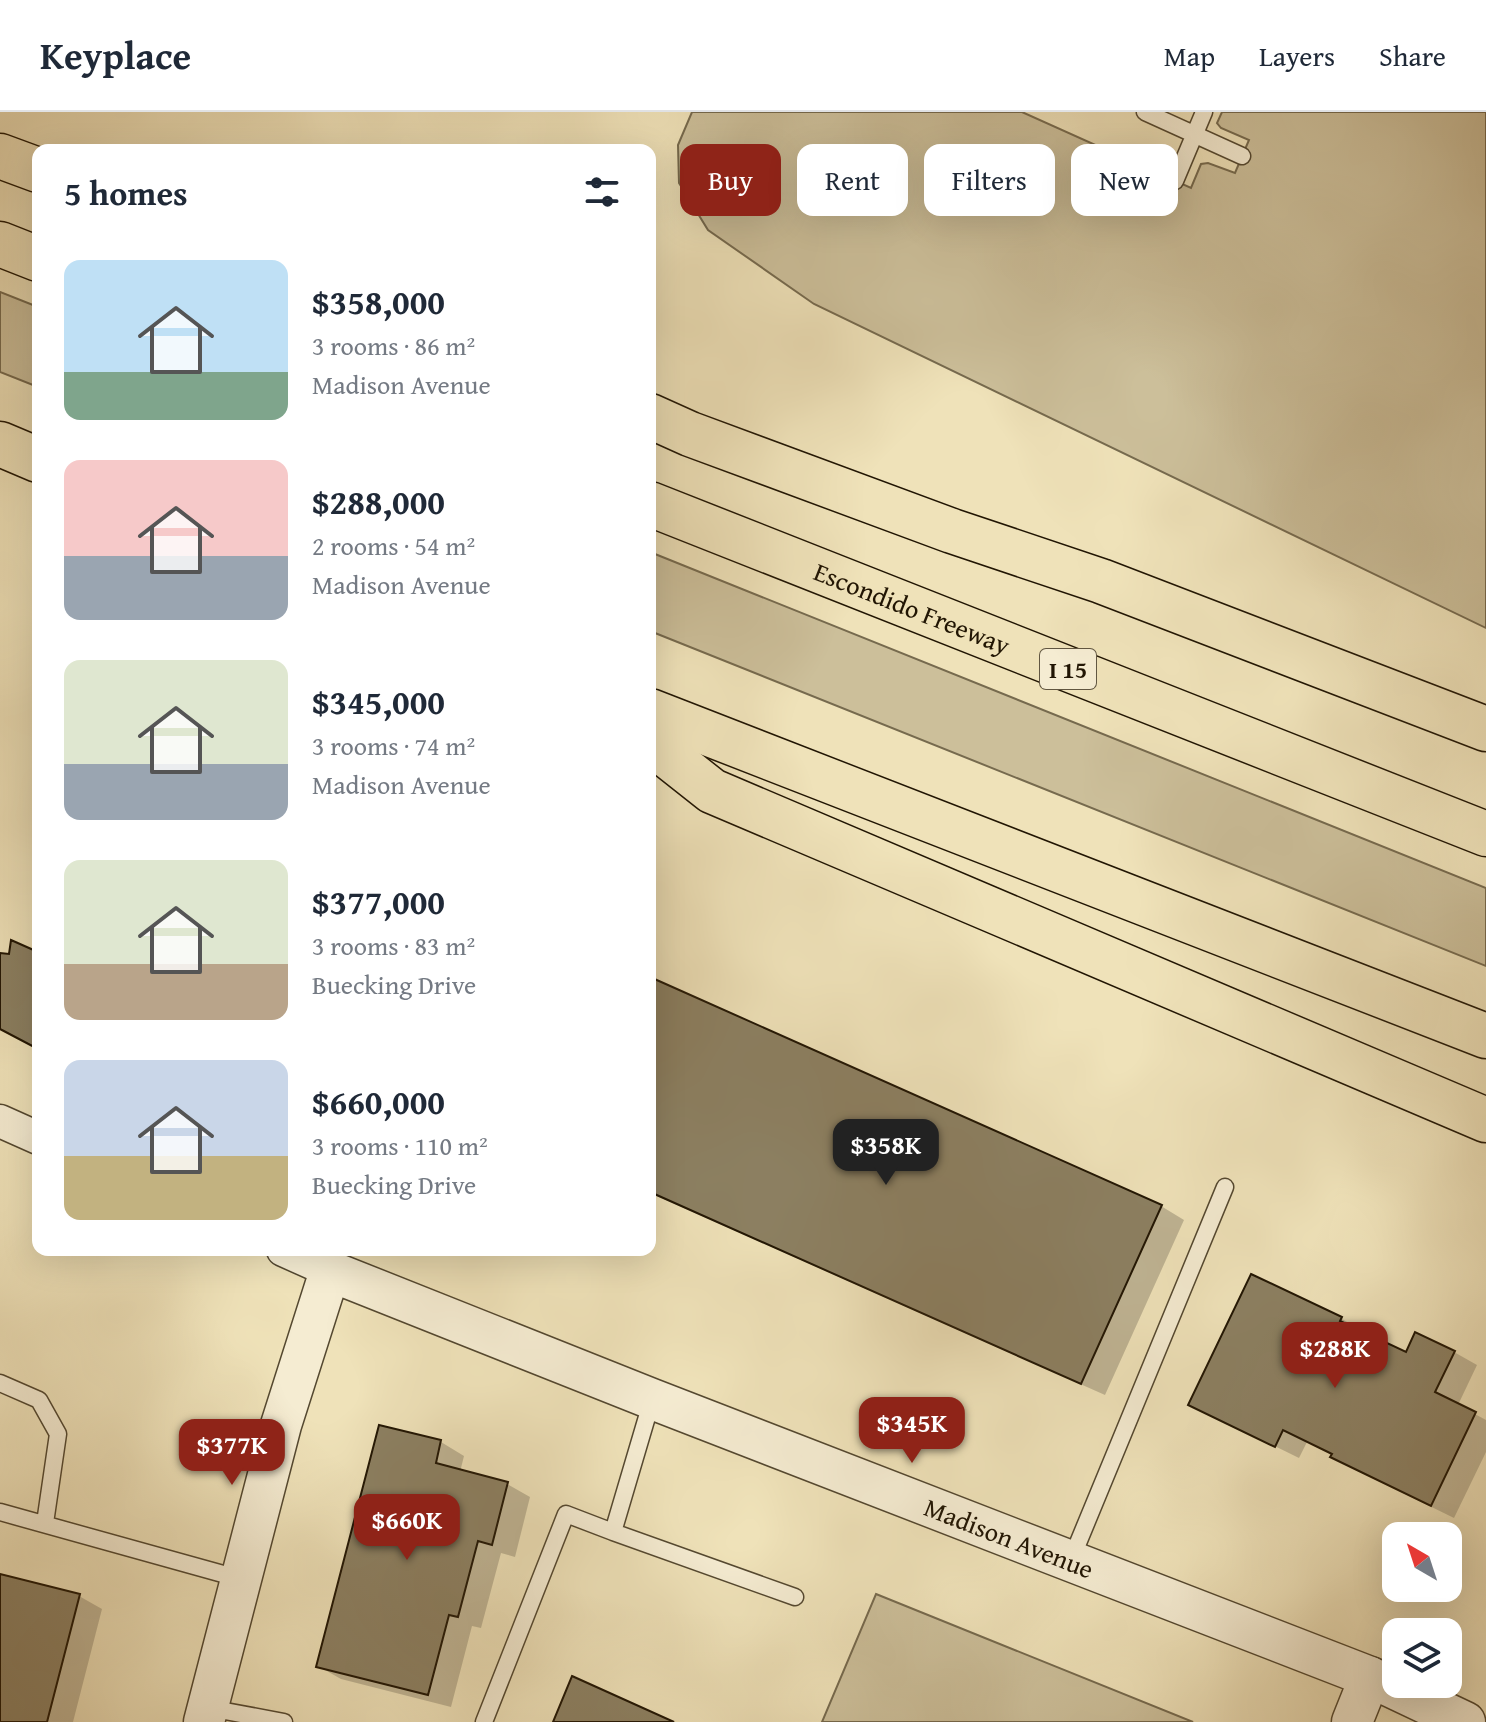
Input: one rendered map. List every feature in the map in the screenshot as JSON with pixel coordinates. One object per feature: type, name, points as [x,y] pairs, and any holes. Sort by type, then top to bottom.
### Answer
[{"type":"highway","points":[[0,156],[32,168]]},
{"type":"highway","points":[[0,244],[32,257]]},
{"type":"highway","points":[[656,419],[952,531],[1101,581],[1486,729]]},
{"type":"highway","points":[[0,444],[32,457]]},
{"type":"highway","name":"Escondido Freeway","points":[[656,506],[1486,834]]},
{"type":"highway","points":[[656,713],[1486,1036]]},
{"type":"highway","points":[[656,747],[712,791],[1486,1120]]},
{"type":"street","points":[[0,1121],[32,1135]]},
{"type":"street","name":"Madison Avenue","points":[[301,1256],[652,1399],[1370,1677],[1465,1722]]},
{"type":"street","points":[[206,1715],[281,1425],[332,1266]]},
{"type":"street","points":[[1352,1722],[1370,1677]]},
{"type":"lane","points":[[1145,112],[1242,156]]},
{"type":"lane","points":[[1178,174],[1204,112]]},
{"type":"lane","points":[[1071,1560],[1225,1187]]},
{"type":"lane","points":[[0,1383],[39,1400],[58,1434],[45,1523]]},
{"type":"lane","points":[[613,1532],[652,1399]]},
{"type":"lane","points":[[0,1512],[241,1579]]},
{"type":"lane","points":[[484,1722],[566,1514],[795,1597]]},
{"type":"lane","points":[[206,1715],[284,1722]]},
{"type":"shaded area","points":[[692,112],[1022,112],[1093,144],[1071,144],[1071,216],[1178,216],[1178,182],[1191,188],[1201,164],[1208,163],[1235,173],[1249,140],[1221,128],[1217,123],[1222,112],[1486,112],[1486,628],[814,304],[708,230],[699,216],[781,216],[781,144],[680,144],[680,185],[678,145]]},
{"type":"shaded area","points":[[0,292],[32,305],[32,385],[0,372]]},
{"type":"shaded area","points":[[656,554],[1486,888],[1486,966],[656,633]]},
{"type":"shaded area","points":[[876,1594],[1193,1722],[822,1722]]},
{"type":"building","points":[[11,940],[32,949],[32,1046],[0,1029],[0,953],[9,954]]},
{"type":"building","points":[[656,980],[1162,1205],[1081,1384],[656,1195]]},
{"type":"building","points":[[1251,1274],[1342,1317],[1340,1321],[1406,1352],[1415,1332],[1455,1351],[1435,1392],[1476,1412],[1431,1506],[1330,1457],[1332,1454],[1283,1430],[1275,1447],[1188,1405]]},
{"type":"building","points":[[379,1425],[441,1440],[436,1463],[508,1482],[492,1545],[478,1541],[458,1617],[449,1615],[428,1695],[316,1667]]},
{"type":"building","points":[[0,1574],[80,1594],[47,1722],[0,1722]]},
{"type":"building","points":[[572,1676],[674,1722],[553,1722]]}]
